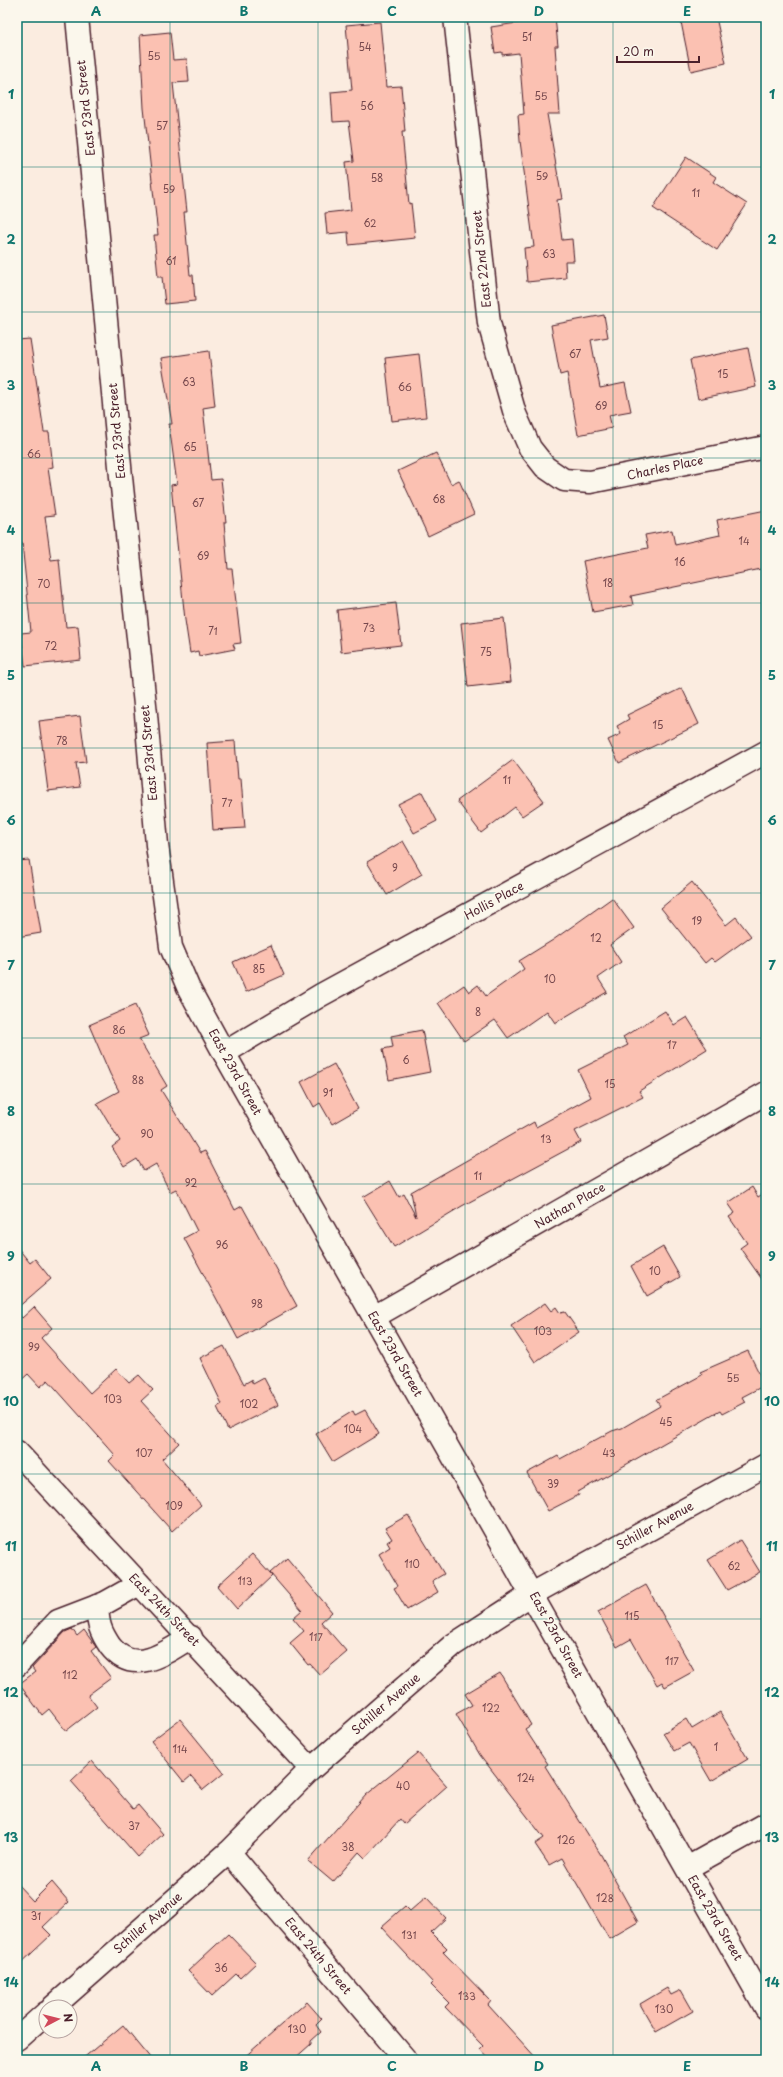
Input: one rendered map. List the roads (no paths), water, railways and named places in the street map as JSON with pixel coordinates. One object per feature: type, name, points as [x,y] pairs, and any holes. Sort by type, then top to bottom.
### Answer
[{"type":"street","name":"East 23rd Street","points":[[77,17],[122,487],[146,714],[157,845],[171,947],[188,987],[224,1053],[766,2008]]},
{"type":"street","name":"East 22nd Street","points":[[456,17],[489,323],[515,414],[530,448],[545,467],[564,480]]},
{"type":"street","name":"Charles Place","points":[[564,480],[590,482],[618,478],[766,447]]},
{"type":"street","name":"Hollis Place","points":[[224,1053],[321,995],[766,752]]},
{"type":"street","name":"Nathan Place","points":[[374,1318],[766,1093]]},
{"type":"street","name":"East 24th Street","points":[[17,1452],[139,1584],[191,1637],[311,1769]]},
{"type":"street","name":"Schiller Avenue","points":[[62,1999],[229,1852],[311,1769],[454,1645],[532,1594],[766,1465]]},
{"type":"street","points":[[17,1665],[58,1621],[97,1606],[139,1584]]},
{"type":"street","points":[[97,1606],[99,1627],[117,1654],[124,1659],[137,1662],[160,1656],[191,1637]]},
{"type":"street","points":[[687,1868],[766,1824]]},
{"type":"street","name":"East 24th Street","points":[[229,1852],[406,2060]]},
{"type":"street","points":[[20,2031],[38,2019]]}]
